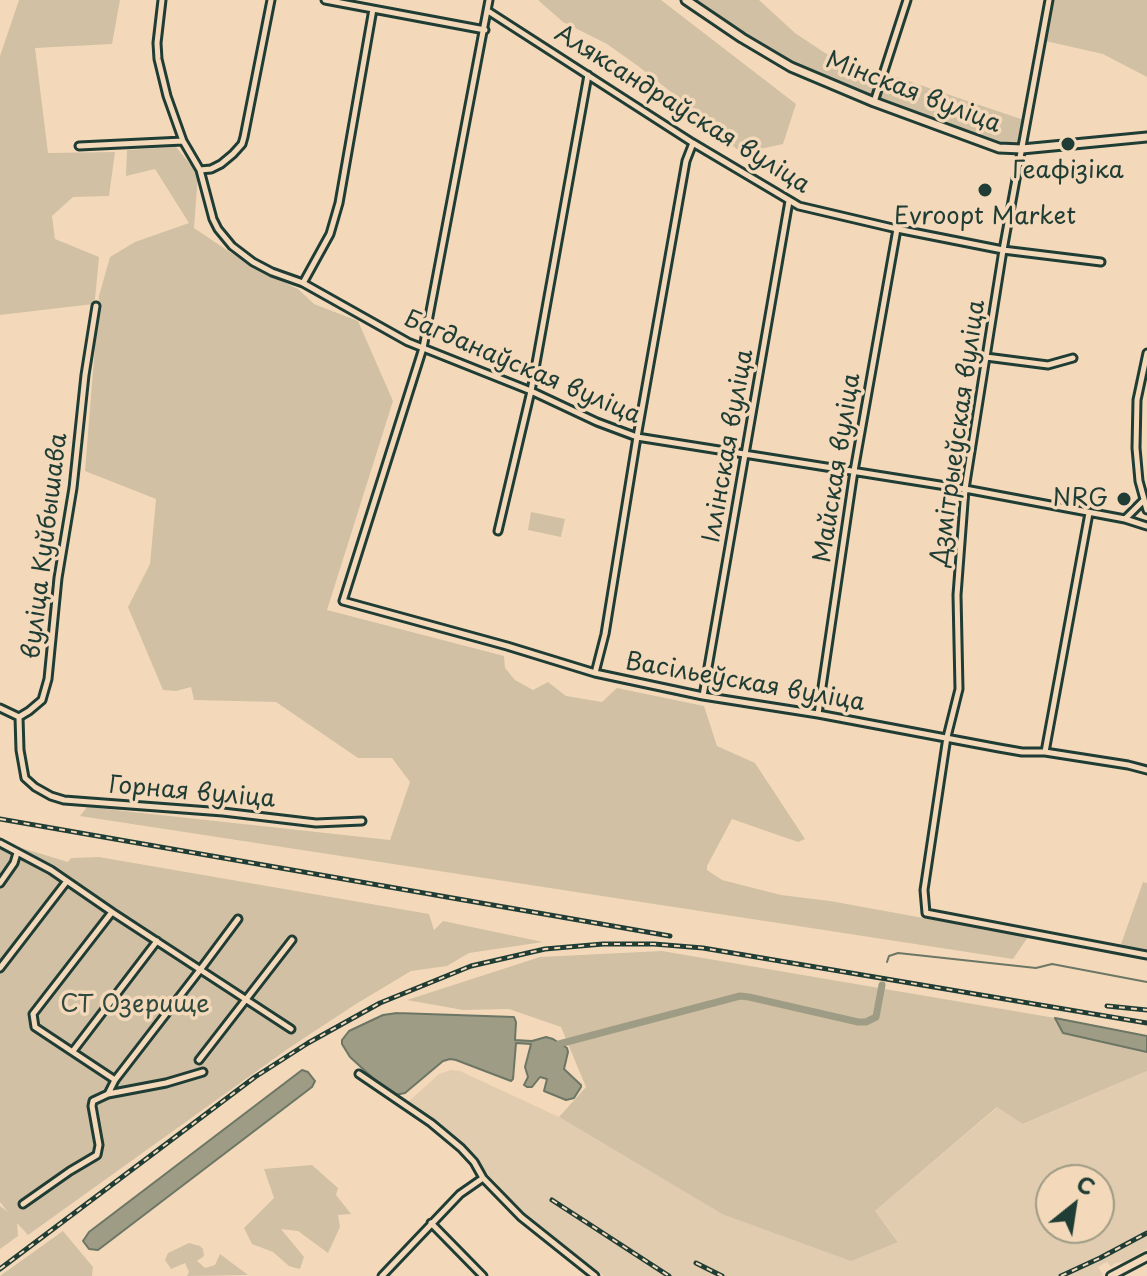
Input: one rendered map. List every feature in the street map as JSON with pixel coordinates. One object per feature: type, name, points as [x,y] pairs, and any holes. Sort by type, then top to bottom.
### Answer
[{"type":"main road","name":"Мінская вуліца","points":[[688,1],[791,67],[874,102],[999,148],[1022,149],[1147,137]]},
{"type":"street","name":"Багданаўская вуліца","points":[[162,0],[157,31],[158,59],[167,96],[183,141],[200,170],[213,219],[225,238],[253,262],[303,283],[408,342],[637,437],[965,489],[1125,519],[1147,526]]},
{"type":"street","points":[[200,170],[221,164],[242,144],[271,0]]},
{"type":"street","points":[[325,0],[485,30]]},
{"type":"street","points":[[423,348],[489,0]]},
{"type":"street","points":[[688,1],[701,0]]},
{"type":"street","points":[[874,102],[907,0]]},
{"type":"street","name":"Дзмітрыеўская вуліца","points":[[1049,0],[1003,250],[965,489],[957,595],[959,689],[947,737],[924,890],[926,913],[1147,955]]},
{"type":"street","points":[[303,283],[330,234],[339,203],[373,9]]},
{"type":"street","name":"Аляксандраўская вуліца","points":[[488,11],[789,201],[814,210],[1003,250],[1101,262]]},
{"type":"street","points":[[498,531],[531,391],[588,75]]},
{"type":"street","points":[[79,146],[183,141]]},
{"type":"street","points":[[595,673],[605,634],[686,161],[693,143]]},
{"type":"street","name":"Іллінская вуліца","points":[[703,696],[789,201]]},
{"type":"street","name":"Майская вуліца","points":[[818,714],[854,471],[897,229]]},
{"type":"street","name":"вуліца Куйбышава","points":[[19,717],[42,700],[48,679],[58,578],[73,488],[96,306]]},
{"type":"street","name":"Васільеўская вуліца","points":[[423,348],[343,601],[595,673],[703,696],[1022,752],[1045,752],[1147,770]]},
{"type":"street","points":[[1147,353],[1137,400],[1137,462],[1147,510]]},
{"type":"street","points":[[986,357],[1048,365],[1073,358]]},
{"type":"street","points":[[1125,519],[1143,501]]},
{"type":"street","points":[[1045,752],[1089,513]]},
{"type":"street","points":[[0,708],[19,717]]},
{"type":"street","name":"Горная вуліца","points":[[19,717],[25,778],[43,793],[64,800],[223,812],[316,823],[362,821]]},
{"type":"street","points":[[0,843],[37,861],[291,1029]]},
{"type":"street","points":[[0,883],[14,863],[15,851]]},
{"type":"street","points":[[0,968],[67,881]]},
{"type":"street","points":[[112,912],[33,1014],[35,1027],[115,1080]]},
{"type":"street","points":[[108,1094],[115,1080],[238,919]]},
{"type":"street","points":[[199,1060],[292,940]]},
{"type":"street","points":[[73,1051],[157,941]]},
{"type":"street","points":[[23,1204],[97,1155],[99,1145],[92,1106],[96,1098],[203,1072]]},
{"type":"street","points":[[359,1074],[431,1123],[461,1148],[483,1178],[529,1224],[595,1276]]},
{"type":"street","points":[[382,1276],[460,1194],[483,1178]]},
{"type":"street","points":[[431,1223],[483,1276]]},
{"type":"street","points":[[1111,1276],[1147,1257]]},
{"type":"shaded area","points":[[383,1015],[514,1017],[515,1040],[532,1041],[546,1037],[567,1048],[564,1069],[581,1087],[574,1098],[566,1100],[544,1091],[547,1079],[540,1077],[532,1087],[524,1085],[528,1077],[525,1067],[531,1044],[516,1043],[511,1081],[450,1059],[443,1061],[405,1093],[395,1095],[350,1057],[342,1040],[349,1031]]},
{"type":"shaded area","points":[[1055,1018],[1147,1036],[1147,1052],[1063,1033]]},
{"type":"shaded area","points":[[302,1070],[315,1081],[312,1087],[98,1250],[89,1249],[83,1241],[89,1232]]},
{"type":"shaded area","points":[[460,1071],[559,1117],[722,1214],[898,1241],[875,1211],[998,1107],[1024,1124],[1147,1071],[1147,1249],[1111,1267],[1107,1262],[1098,1267],[1103,1275],[1100,1276],[604,1276],[516,1207],[467,1149],[408,1102],[439,1074]]},
{"type":"green space","points":[[19,0],[120,0],[112,44],[35,48],[48,153],[115,152],[109,196],[73,197],[52,216],[55,239],[99,257],[93,304],[0,315],[0,56]]},
{"type":"green space","points":[[538,0],[661,0],[796,104],[783,144],[741,153],[695,111],[638,66],[607,44],[563,22]]},
{"type":"green space","points":[[686,0],[759,0],[795,33],[825,53],[1027,121],[1022,149],[999,148],[791,67]]},
{"type":"green space","points":[[1049,0],[1147,0],[1147,77],[1103,54],[1041,40]]},
{"type":"green space","points":[[176,147],[198,174],[194,228],[249,265],[298,289],[314,304],[358,321],[393,401],[327,610],[504,656],[505,668],[515,680],[533,690],[548,682],[566,696],[602,702],[617,688],[704,706],[717,746],[755,763],[805,839],[798,842],[732,819],[707,870],[722,880],[781,895],[1028,937],[1013,959],[80,816],[87,807],[390,840],[410,782],[392,758],[358,758],[276,702],[194,700],[191,687],[163,690],[128,607],[150,564],[156,499],[85,471],[99,296],[110,257],[135,242],[189,223],[155,169],[126,176],[127,150]]},
{"type":"green space","points":[[531,512],[565,519],[561,537],[528,530]]},
{"type":"green space","name":"СТ Озерище","points":[[15,846],[68,862],[71,858],[99,857],[429,914],[434,930],[443,921],[543,942],[469,953],[447,966],[411,971],[289,1048],[28,1235],[17,1223],[18,1236],[0,1249],[0,1206],[8,1212],[0,1202],[0,847],[7,850]]},
{"type":"green space","points":[[1143,882],[1147,883],[1147,952],[1120,947]]},
{"type":"green space","points":[[662,951],[1055,1018],[1063,1033],[1147,1052],[1147,1071],[1023,1124],[997,1107],[875,1211],[898,1242],[851,1261],[722,1214],[559,1117],[586,1087],[561,1027],[509,1009],[463,1010],[407,1000],[540,957]]},
{"type":"green space","points":[[312,1165],[338,1188],[336,1195],[351,1214],[338,1215],[340,1227],[328,1253],[298,1231],[281,1229],[304,1257],[300,1269],[289,1266],[273,1252],[252,1244],[244,1228],[274,1198],[264,1169]]},
{"type":"green space","points":[[63,1231],[93,1267],[92,1276],[0,1276]]},
{"type":"green space","points":[[189,1243],[203,1249],[204,1256],[197,1261],[205,1268],[215,1265],[220,1254],[248,1275],[187,1276],[189,1272],[185,1263],[171,1269],[165,1260],[168,1253]]},
{"type":"waterway","points":[[887,962],[889,956],[898,953],[1036,968],[1052,964],[1147,982]]},
{"type":"waterway","points":[[559,1044],[740,996],[866,1022],[876,1017],[882,985]]},
{"type":"railway","points":[[0,819],[670,936]]},
{"type":"railway","points":[[0,1269],[255,1077],[308,1043],[380,1003],[471,966],[545,949],[603,944],[703,948],[1147,1023]]},
{"type":"railway","points":[[1107,1006],[1147,1010]]},
{"type":"railway","points":[[552,1200],[669,1276]]},
{"type":"railway","points":[[1061,1276],[1147,1233]]},
{"type":"railway","points":[[696,1263],[722,1276]]},
{"type":"place","name":"Геафізіка","points":[[1068,144]]},
{"type":"place","name":"Evroopt Market","points":[[985,190]]},
{"type":"place","name":"NRG","points":[[1124,499]]}]
